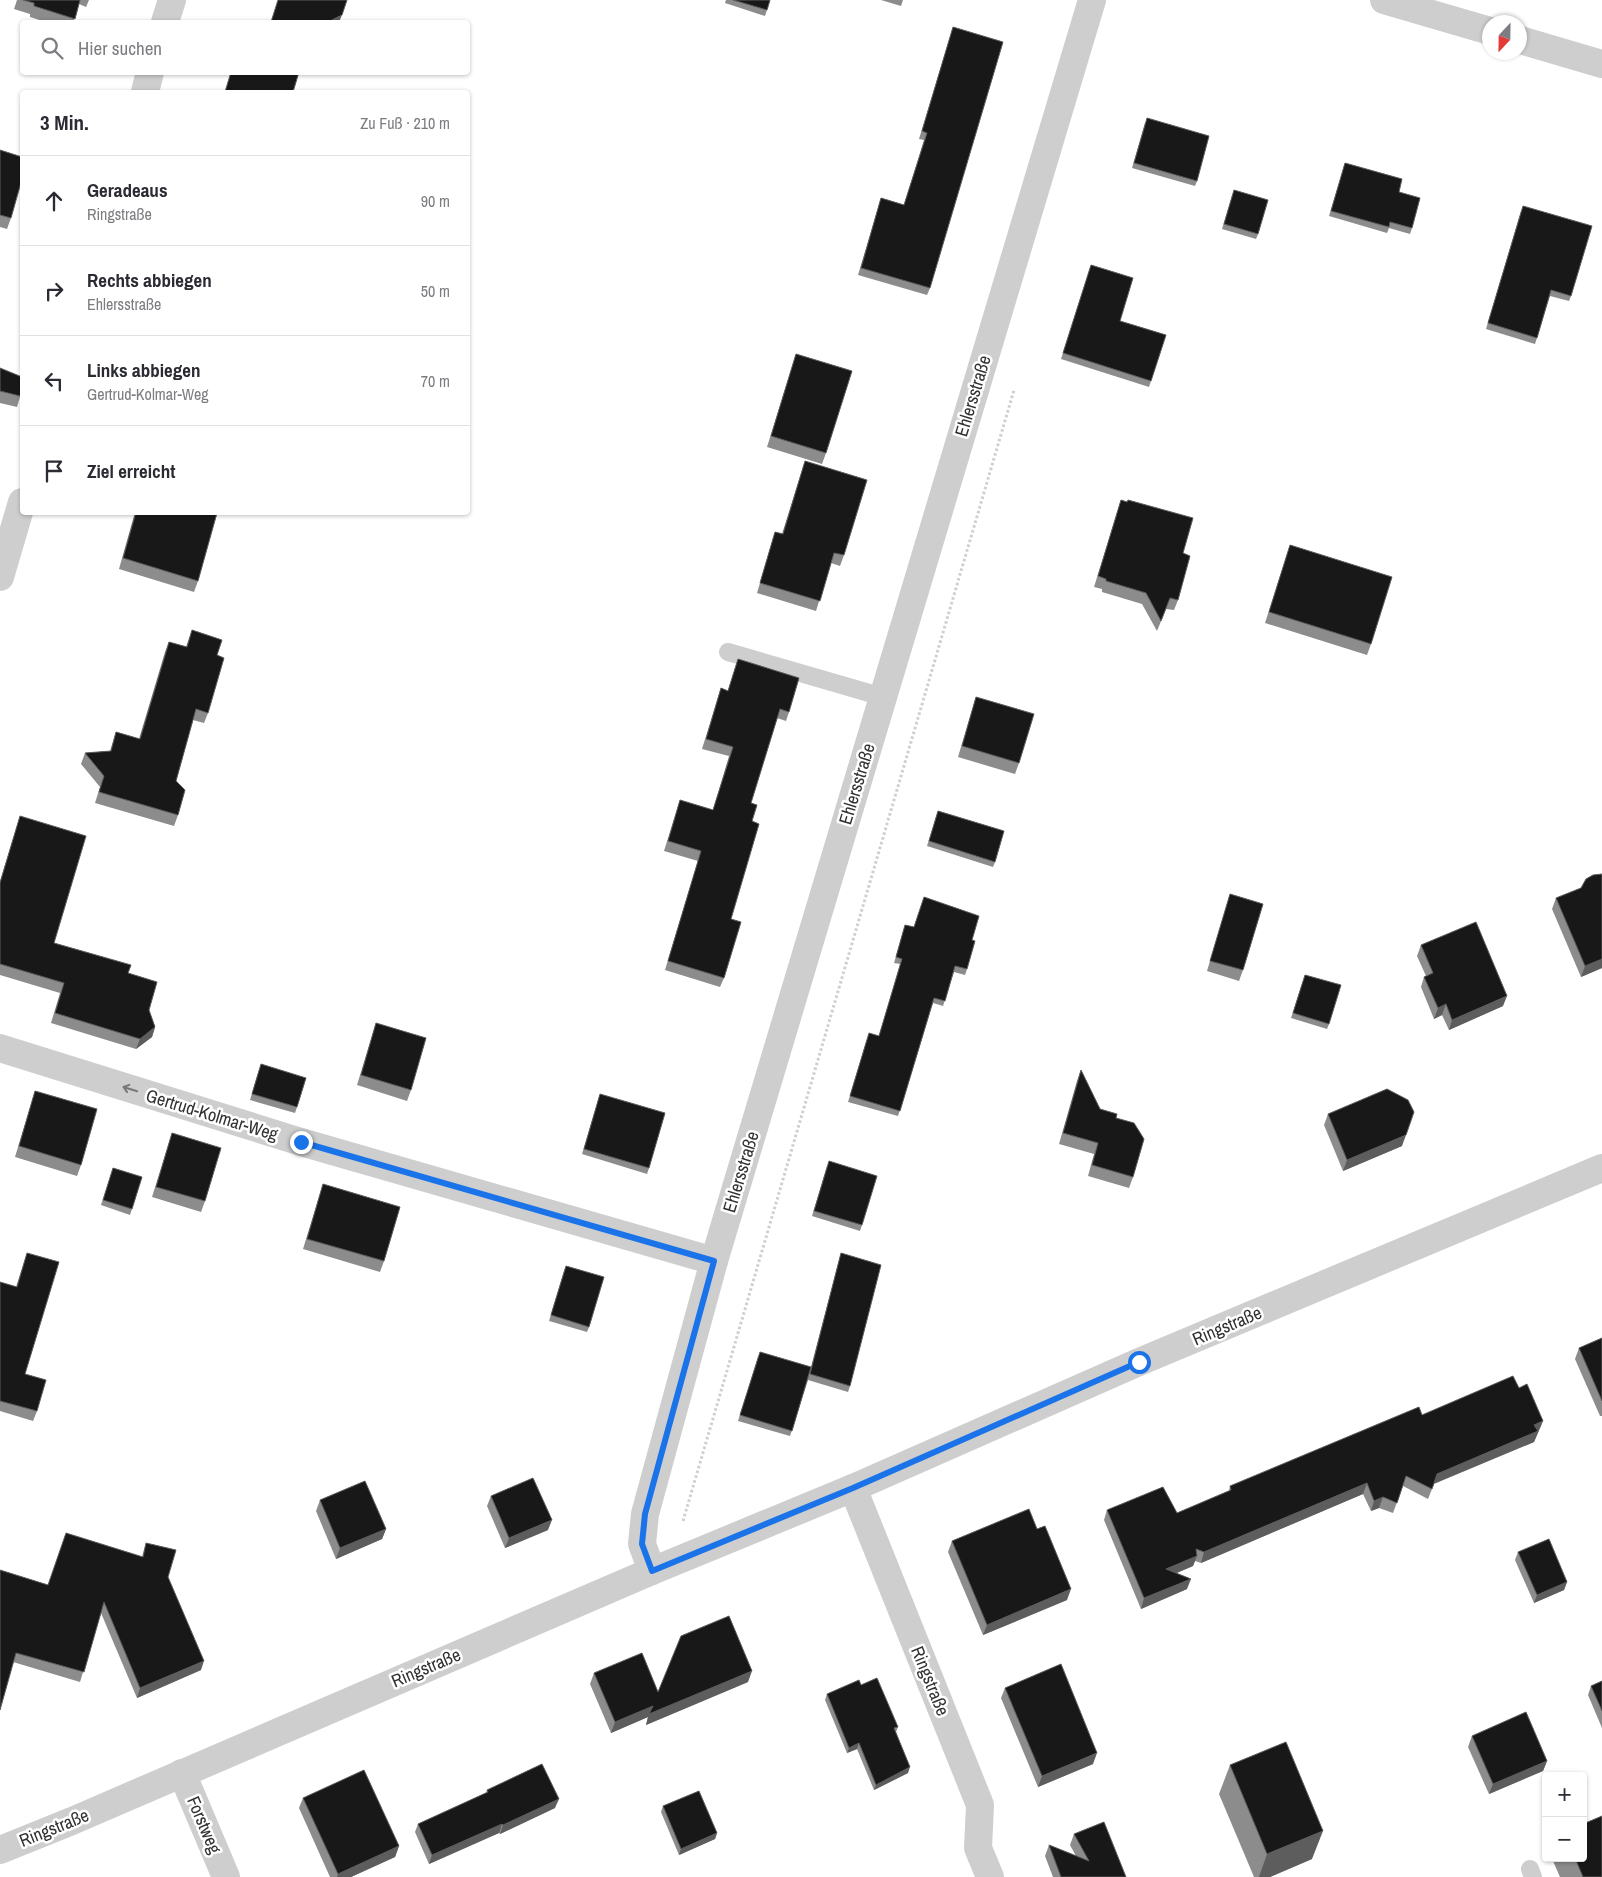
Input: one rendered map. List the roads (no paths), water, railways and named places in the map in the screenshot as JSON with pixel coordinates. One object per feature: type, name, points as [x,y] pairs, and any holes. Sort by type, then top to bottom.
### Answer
[{"type":"street","points":[[166,20],[172,0]]},
{"type":"street","name":"Ehlersstraße","points":[[661,1567],[642,1544],[645,1514],[714,1261],[1092,0]]},
{"type":"street","points":[[1384,0],[1482,29]]},
{"type":"street","points":[[1527,42],[1602,64]]},
{"type":"street","points":[[145,90],[149,75]]},
{"type":"street","points":[[0,577],[20,509]]},
{"type":"street","name":"Gertrud-Kolmar-Weg","points":[[0,1048],[311,1145],[714,1261]]},
{"type":"street","name":"Ringstraße","points":[[0,1850],[72,1821],[661,1567],[853,1488],[1139,1362],[1602,1168]]},
{"type":"street","name":"Ringstraße","points":[[853,1488],[980,1804],[978,1848],[990,1877]]},
{"type":"street","name":"Forstweg","points":[[182,1773],[226,1877]]},
{"type":"lane","points":[[728,652],[883,697]]}]
